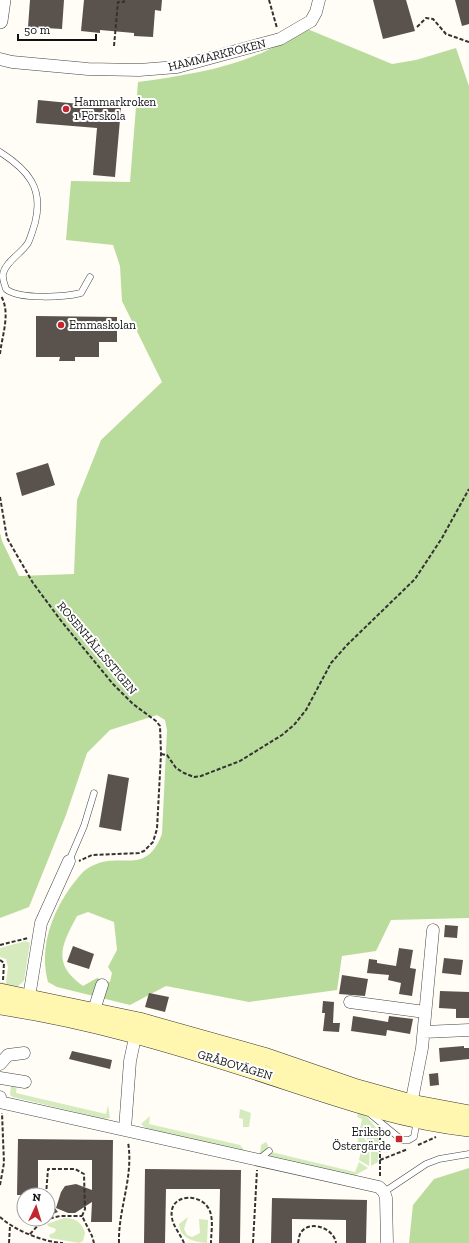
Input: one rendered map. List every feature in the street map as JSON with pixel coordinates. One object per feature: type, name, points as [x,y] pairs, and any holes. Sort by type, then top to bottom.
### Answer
[{"type":"main road","name":"GRÅBOVÄGEN","points":[[1,987],[23,1003],[267,1058],[317,1075],[411,1112],[469,1128]]},
{"type":"main road","name":"GRÅBOVÄGEN","points":[[0,1006],[23,1003],[94,1010],[137,1028],[248,1069],[362,1106],[411,1112],[469,1114]]},
{"type":"street","points":[[0,20],[3,0]]},
{"type":"street","name":"HAMMARKROKEN","points":[[0,59],[12,62],[88,69],[139,70],[176,67],[280,39],[311,21],[316,12],[319,0]]},
{"type":"street","points":[[23,1003],[38,938],[48,905],[69,860]]},
{"type":"street","points":[[411,1112],[424,1032],[433,930]]},
{"type":"street","points":[[94,1010],[102,985]]},
{"type":"street","points":[[350,1002],[425,1012]]},
{"type":"street","points":[[125,1129],[130,1061],[137,1028]]},
{"type":"street","points":[[424,1032],[469,1030]]},
{"type":"street","points":[[0,1064],[8,1055],[24,1053]]},
{"type":"street","points":[[0,1078],[25,1082]]},
{"type":"street","points":[[0,1097],[0,1102],[125,1129],[382,1190],[387,1205],[387,1243]]},
{"type":"lane","points":[[0,152],[15,162],[32,181],[37,191],[38,202],[37,214],[28,243],[6,268],[3,274],[6,290],[17,295],[70,296],[81,293],[90,277]]},
{"type":"lane","points":[[69,860],[84,826],[94,792]]},
{"type":"lane","points":[[362,1106],[402,1140],[409,1140],[414,1137],[411,1112]]},
{"type":"lane","points":[[258,1160],[269,1151]]},
{"type":"lane","points":[[382,1190],[426,1164],[439,1159],[469,1154]]},
{"type":"path","points":[[114,46],[118,2],[124,2],[124,0]]},
{"type":"path","points":[[269,0],[280,39]]},
{"type":"path","points":[[417,27],[426,18],[433,19],[446,34],[469,42]]},
{"type":"path","points":[[0,293],[4,302],[6,314],[0,354]]},
{"type":"path","points":[[161,754],[167,755],[176,768],[184,773],[197,777],[240,761],[282,735],[294,725],[306,710],[331,663],[347,645],[415,579],[442,538],[469,489]]},
{"type":"path","name":"ROSENHÄLLSSTIGEN","points":[[0,497],[7,538],[13,551],[47,602],[113,684],[133,704],[156,721],[160,726],[161,754],[157,829],[154,842],[144,851],[139,853],[92,855],[78,861],[69,860]]},
{"type":"path","points":[[0,945],[24,939],[38,938]]},
{"type":"path","points":[[0,960],[4,963],[1,987]]},
{"type":"path","points":[[0,1102],[3,1120],[4,1150],[0,1185]]},
{"type":"path","points":[[119,1243],[118,1228],[130,1169],[129,1150],[125,1129]]},
{"type":"path","points":[[380,1130],[382,1190]]},
{"type":"path","points":[[380,1160],[410,1148]]},
{"type":"path","points":[[253,1243],[258,1160]]},
{"type":"path","points":[[47,1187],[48,1169],[75,1169],[84,1174],[85,1209],[82,1216],[94,1243]]},
{"type":"path","points":[[184,1243],[172,1218],[172,1208],[178,1200],[185,1197],[196,1198],[205,1202],[210,1209],[212,1216],[211,1243]]},
{"type":"path","points":[[56,1217],[82,1216]]},
{"type":"path","points":[[0,1217],[10,1226],[30,1234],[63,1243]]},
{"type":"path","points":[[9,1243],[10,1226]]},
{"type":"path","points":[[30,1234],[37,1227]]},
{"type":"path","points":[[298,1243],[300,1233],[306,1228],[315,1227],[324,1228],[333,1233],[336,1243]]},
{"type":"green space","points":[[305,28],[392,64],[416,60],[456,48],[469,86],[469,918],[391,920],[376,951],[342,956],[337,990],[249,1002],[166,986],[130,1005],[57,987],[48,982],[45,957],[46,945],[48,933],[57,909],[70,888],[83,872],[94,865],[104,862],[141,859],[149,855],[156,847],[162,834],[167,730],[165,720],[157,715],[110,730],[87,753],[66,815],[29,907],[0,918],[0,533],[2,541],[19,576],[74,574],[77,500],[101,440],[162,382],[122,301],[120,266],[113,245],[66,240],[71,181],[130,182],[138,82],[204,71],[253,57],[273,48]],"holes":[[[88,912],[114,922],[117,950],[108,967],[112,973],[110,982],[97,978],[83,986],[73,978],[63,962],[62,954],[71,927],[77,916]]]},
{"type":"green space","points":[[26,941],[30,943],[24,981],[17,987],[0,985],[0,982],[6,983],[8,967],[6,959],[0,957],[0,948]]},
{"type":"green space","points":[[12,1084],[17,1084],[16,1093],[106,1114],[108,1105],[110,1118],[104,1119],[13,1097],[10,1095]]},
{"type":"green space","points":[[240,1109],[251,1113],[249,1127],[243,1127],[243,1119],[239,1118]]},
{"type":"green space","points":[[358,1112],[367,1117],[379,1131],[378,1162],[371,1166],[371,1151],[369,1143],[364,1136],[359,1133],[362,1119],[357,1117]]},
{"type":"green space","points":[[150,1116],[149,1124],[240,1145],[245,1151],[148,1130],[141,1124]]},
{"type":"green space","points":[[359,1135],[366,1140],[368,1144],[369,1166],[359,1160],[362,1146],[357,1145]]},
{"type":"green space","points":[[266,1142],[268,1145],[267,1151],[355,1172],[359,1162],[368,1168],[352,1177],[260,1154],[261,1145]]},
{"type":"green space","points":[[469,1168],[469,1243],[409,1243],[413,1205],[434,1179]]},
{"type":"green space","points":[[188,1217],[184,1229],[187,1235],[192,1237],[200,1233],[199,1219],[208,1220],[207,1243],[193,1241],[182,1233],[179,1224]]},
{"type":"green space","points":[[64,1218],[78,1221],[85,1233],[83,1241],[79,1243],[50,1238],[49,1235],[55,1232],[56,1229],[51,1227],[56,1227],[56,1221]]},
{"type":"building","points":[[30,0],[64,0],[62,29],[28,27]]},
{"type":"building","points":[[84,0],[162,0],[161,11],[155,10],[153,37],[134,36],[134,33],[100,30],[100,33],[81,31]]},
{"type":"building","points":[[373,0],[406,0],[415,31],[383,39]]},
{"type":"building","points":[[455,0],[469,0],[469,24],[462,26]]},
{"type":"building","points":[[38,100],[121,108],[115,177],[93,175],[97,128],[36,123]]},
{"type":"building","points":[[36,316],[117,317],[117,342],[99,342],[99,357],[75,357],[75,361],[59,361],[60,357],[36,357]]},
{"type":"building","points":[[48,463],[55,485],[22,496],[16,473]]},
{"type":"building","points":[[108,774],[129,778],[121,831],[99,827]]},
{"type":"building","points":[[445,925],[458,926],[457,938],[444,937]]},
{"type":"building","points":[[73,946],[94,954],[89,969],[67,962]]},
{"type":"building","points":[[399,948],[413,950],[410,968],[416,969],[412,996],[399,994],[401,983],[388,980],[389,975],[367,973],[369,959],[377,960],[377,963],[396,966]]},
{"type":"building","points":[[444,958],[463,960],[461,975],[442,973]]},
{"type":"building","points":[[342,975],[368,979],[365,996],[339,994]]},
{"type":"building","points":[[440,991],[469,992],[469,1018],[456,1018],[456,1009],[439,1008]]},
{"type":"building","points":[[149,993],[169,997],[165,1012],[145,1007]]},
{"type":"building","points":[[323,1001],[334,1002],[333,1023],[340,1023],[339,1032],[323,1031],[325,1013],[322,1013]]},
{"type":"building","points":[[353,1016],[388,1022],[389,1016],[413,1019],[410,1034],[387,1030],[386,1036],[351,1031]]},
{"type":"building","points":[[464,1046],[464,1048],[469,1048],[469,1059],[440,1062],[439,1048]]},
{"type":"building","points":[[72,1051],[112,1060],[110,1069],[69,1059]]},
{"type":"building","points":[[438,1073],[439,1085],[430,1086],[429,1074]]},
{"type":"building","points":[[18,1139],[113,1140],[112,1222],[91,1222],[92,1202],[75,1213],[68,1213],[56,1208],[61,1192],[65,1186],[76,1184],[92,1190],[92,1160],[38,1160],[38,1187],[17,1187]]},
{"type":"building","points":[[145,1169],[241,1170],[240,1243],[219,1243],[220,1189],[166,1189],[165,1243],[144,1243]]},
{"type":"building","points":[[272,1198],[367,1200],[366,1243],[346,1243],[346,1220],[292,1219],[292,1243],[271,1243]]},
{"type":"place","name":"Hammarkroken 1 Förskola","points":[[66,109]]},
{"type":"place","name":"Emmaskolan","points":[[61,325]]},
{"type":"place","name":"Eriksbo Östergärde","points":[[399,1139]]}]
